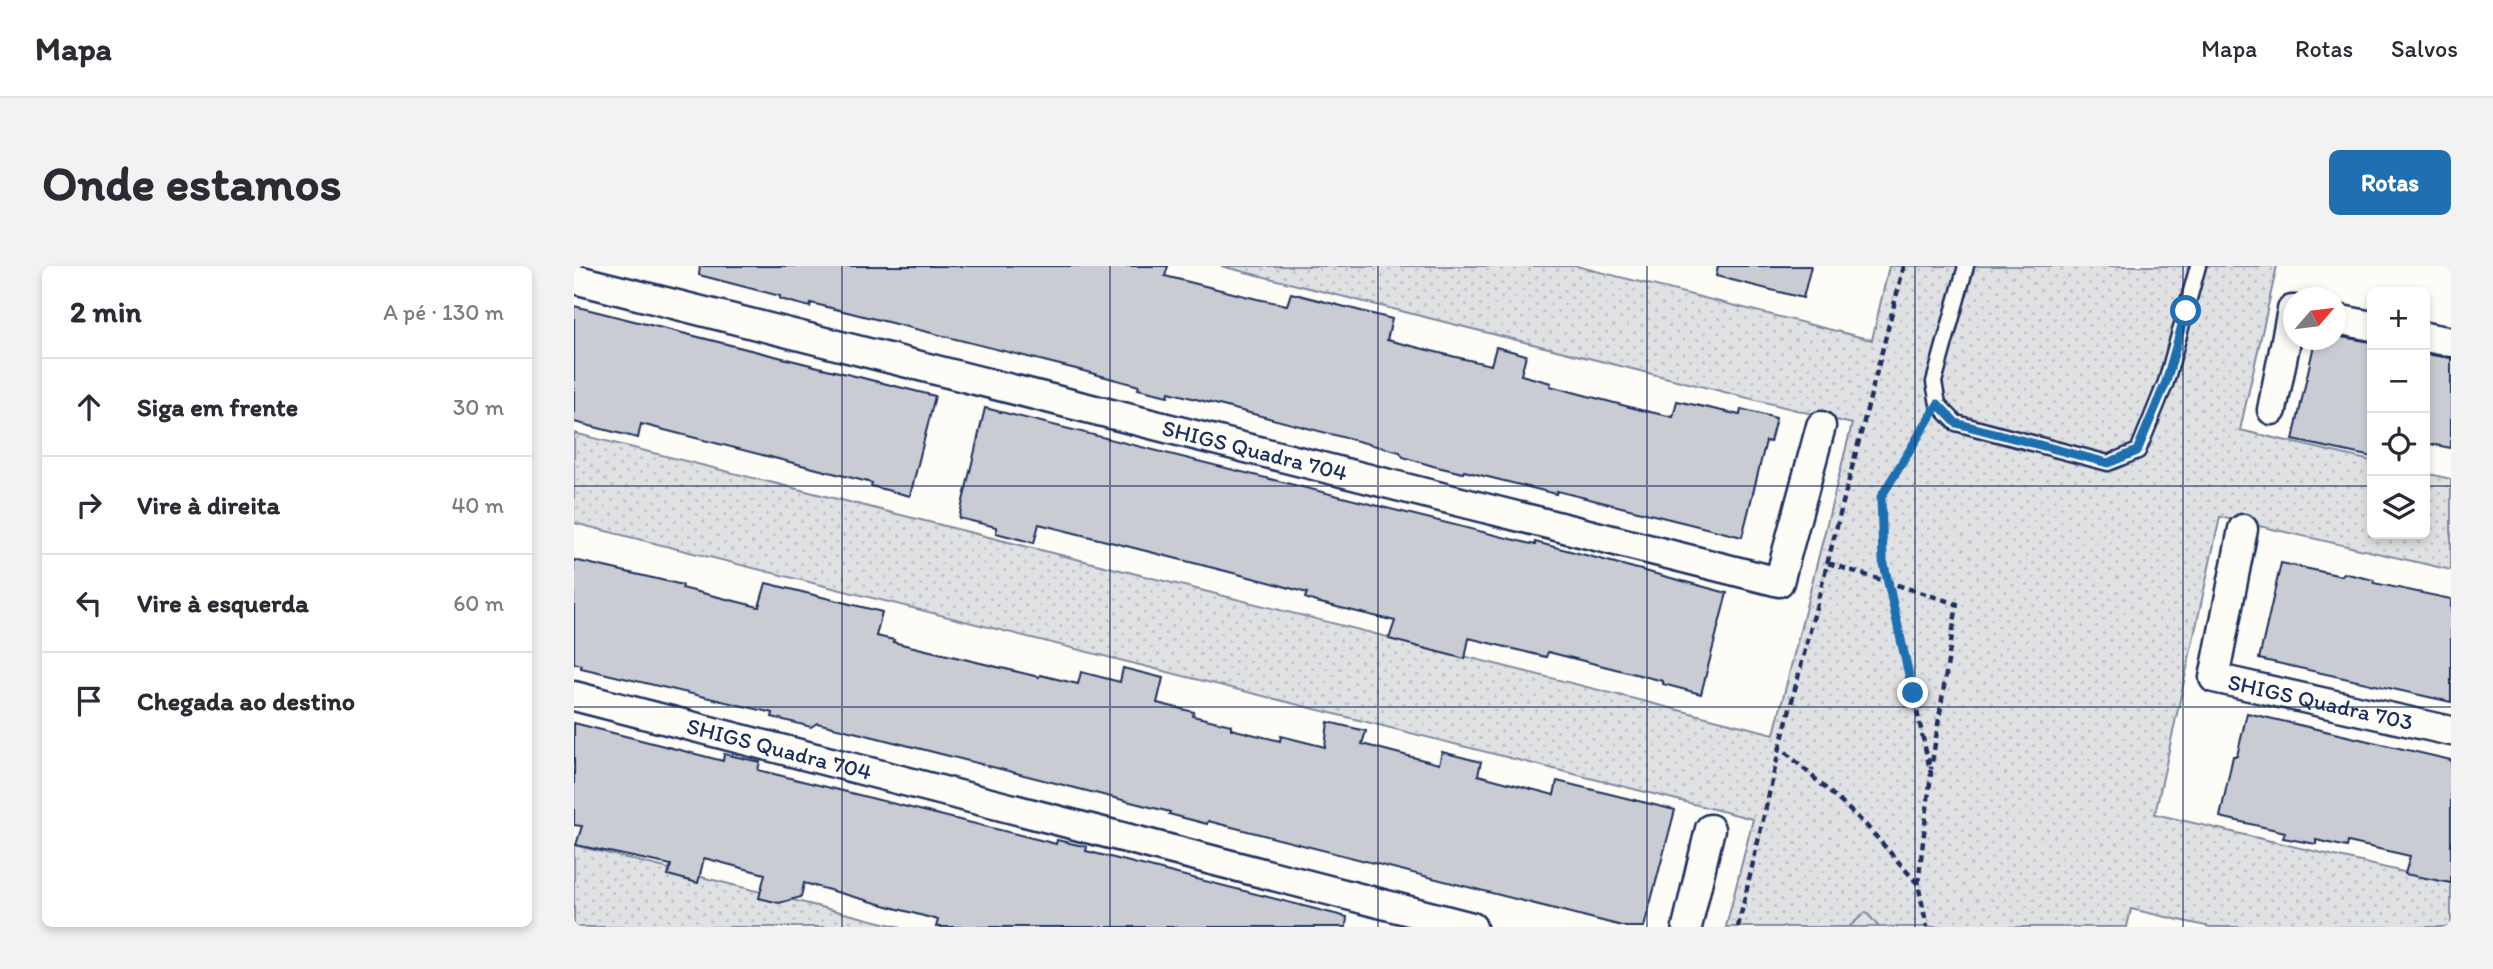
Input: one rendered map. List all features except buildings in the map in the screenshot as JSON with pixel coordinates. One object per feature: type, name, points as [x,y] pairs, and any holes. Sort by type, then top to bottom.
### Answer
[{"type":"street","name":"SHIGS Quadra 704","points":[[574,279],[1779,582],[1821,426]]},
{"type":"street","points":[[2346,321],[2367,325]]},
{"type":"street","points":[[2430,338],[2451,342]]},
{"type":"street","points":[[2272,410],[2284,350]]},
{"type":"street","name":"SHIGS Quadra 703","points":[[2243,529],[2214,678],[2451,731]]},
{"type":"street","name":"SHIGS Quadra 704","points":[[574,696],[1472,927]]},
{"type":"street","points":[[1687,927],[1710,829]]},
{"type":"lane","points":[[1966,266],[1934,382],[1938,404],[1956,423],[2108,463],[2137,451],[2166,382],[2198,266]]},
{"type":"path","points":[[1738,927],[1780,747],[1904,266]]},
{"type":"path","points":[[1931,774],[1883,560],[1881,497],[1938,404]]},
{"type":"path","points":[[1828,562],[1957,604],[1931,774],[1918,884],[1927,927]]},
{"type":"path","points":[[1780,747],[1866,824],[1918,884]]},
{"type":"shaded area","points":[[1221,266],[1576,266],[1872,340],[1889,266],[2277,266],[2240,430],[2367,460],[2367,539],[2430,539],[2430,474],[2451,479],[2451,570],[2220,517],[2155,814],[2451,883],[2451,927],[2210,927],[2131,909],[2127,927],[1726,927],[1753,819],[574,523],[574,433],[1774,734],[1852,424]]},
{"type":"shaded area","points":[[574,845],[900,927],[574,927]]},
{"type":"shaded area","points":[[1866,912],[1879,927],[1849,927]]},
{"type":"route","points":[[1913,693],[1883,560],[1881,497],[1938,404],[1956,423],[2108,463],[2137,451],[2166,382],[2186,311]]}]
